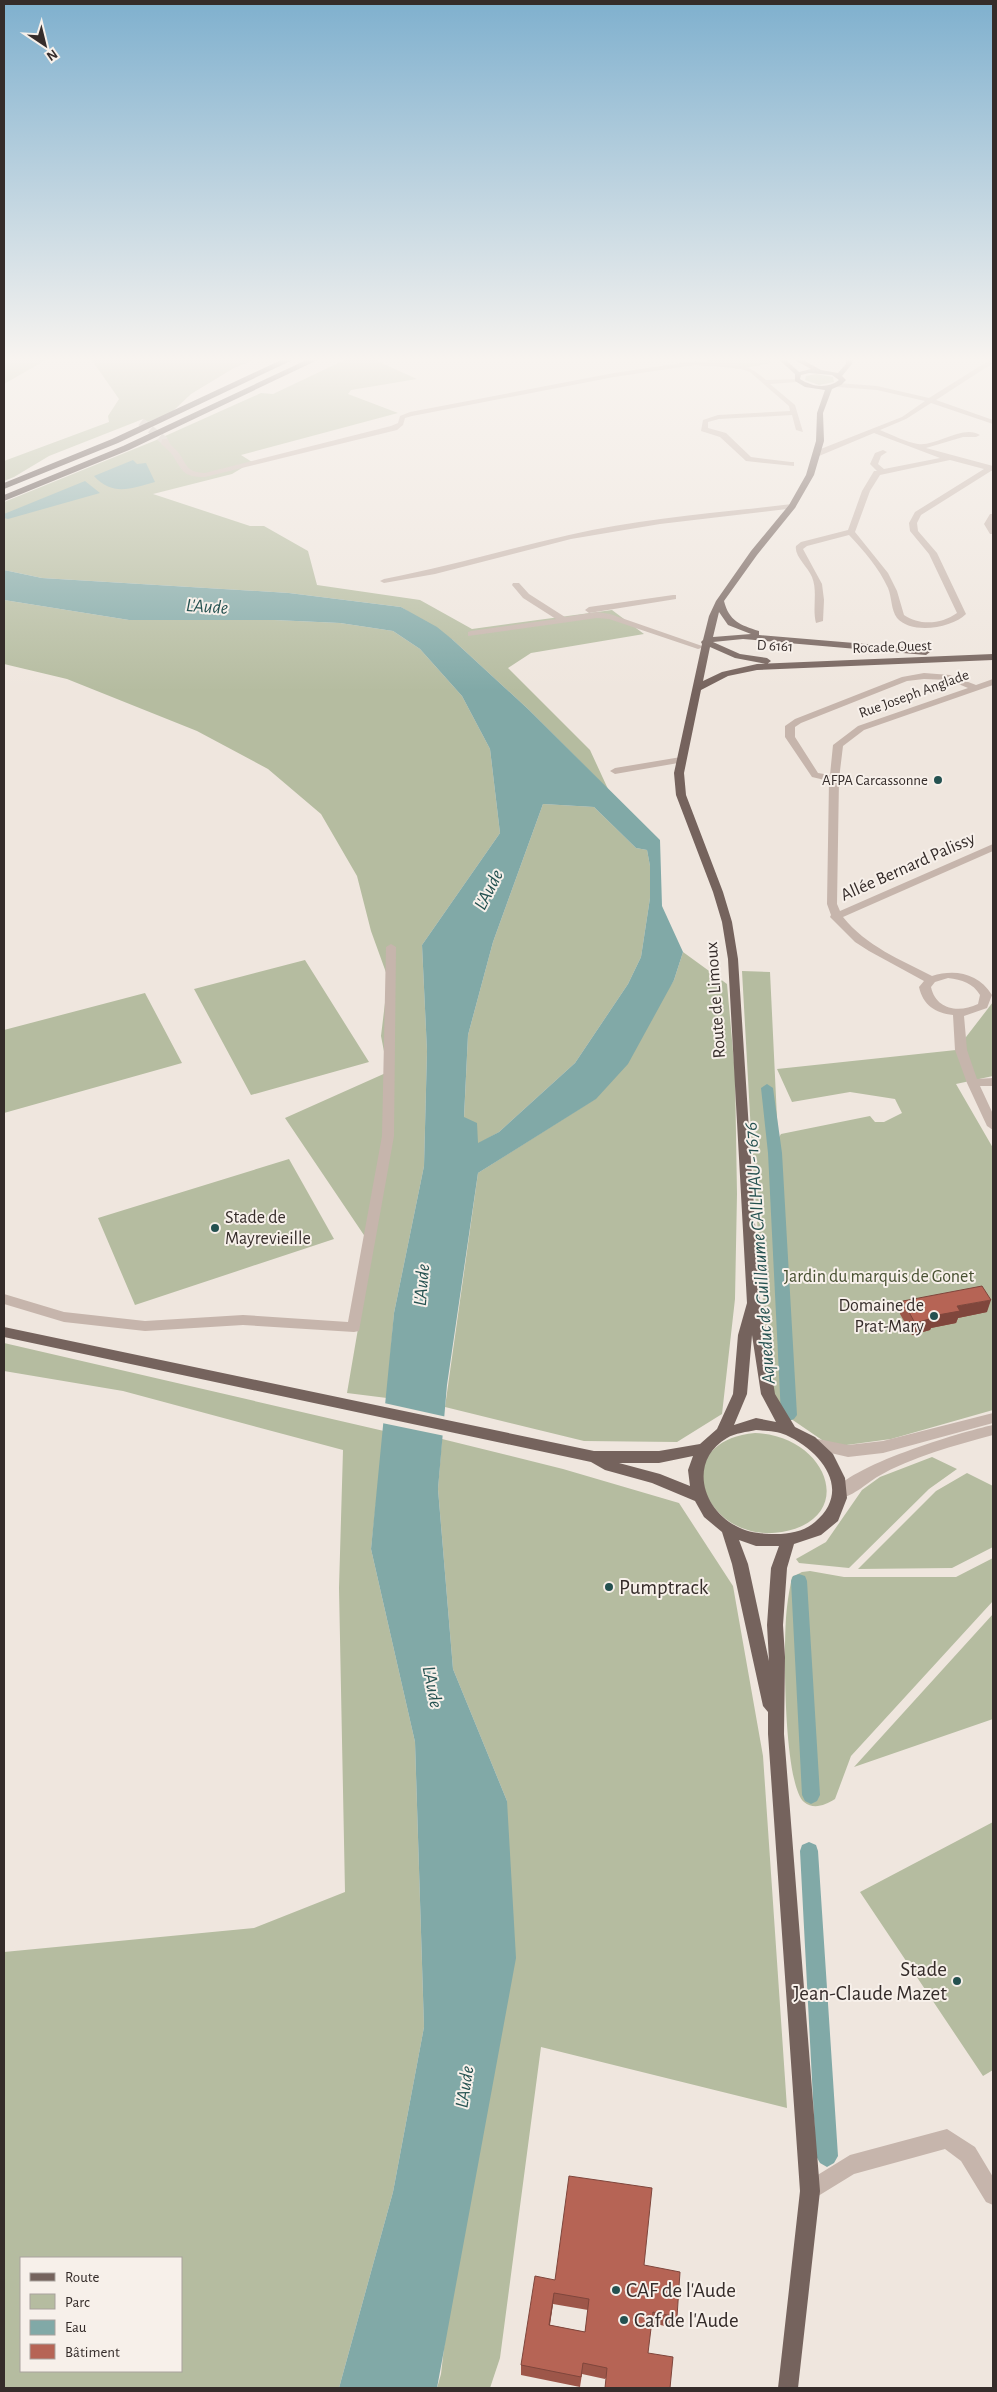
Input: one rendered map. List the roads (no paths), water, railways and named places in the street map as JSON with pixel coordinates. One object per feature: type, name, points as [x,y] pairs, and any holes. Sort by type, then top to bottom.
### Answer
[{"type":"highway","points":[[4,486],[49,468]]},
{"type":"highway","points":[[4,498],[78,468]]},
{"type":"main road","points":[[691,705],[689,690],[703,644],[720,601],[754,553],[792,506],[813,468]]},
{"type":"main road","name":"Rocade Ouest","points":[[720,601],[722,615],[731,623],[756,633],[793,640]]},
{"type":"main road","name":"Rocade Ouest","points":[[703,644],[718,638],[743,636],[918,652],[993,653]]},
{"type":"main road","points":[[691,705],[696,689],[703,644]]},
{"type":"main road","name":"D 6161","points":[[703,644],[751,659],[846,662]]},
{"type":"main road","name":"Rocade Ouest","points":[[792,664],[993,657]]},
{"type":"main road","name":"D 6161","points":[[696,689],[724,674],[757,667],[792,664]]},
{"type":"main road","name":"Route de Limoux","points":[[691,705],[678,773],[681,795],[728,922],[733,959],[753,1301]]},
{"type":"main road","points":[[753,1301],[768,1394],[789,1430]]},
{"type":"main road","points":[[723,1433],[740,1394],[745,1335],[753,1301]]},
{"type":"main road","points":[[4,1332],[594,1457],[659,1457],[703,1449],[723,1433],[756,1424],[789,1430],[818,1445],[836,1468],[840,1494],[832,1515],[814,1531],[788,1540],[757,1540],[728,1529],[709,1514],[698,1496],[694,1471],[703,1449]]},
{"type":"main road","points":[[594,1457],[610,1466],[655,1478],[698,1496]]},
{"type":"main road","points":[[728,1529],[742,1573],[776,1734]]},
{"type":"main road","points":[[788,1540],[780,1568],[776,1605],[776,1734],[810,2191],[788,2388]]},
{"type":"street","points":[[184,468],[192,476],[205,475],[235,468]]},
{"type":"street","points":[[878,468],[882,471]]},
{"type":"street","points":[[851,532],[872,480],[882,471],[899,468]]},
{"type":"street","points":[[851,532],[884,573],[893,589],[898,610],[902,617],[911,622],[930,625],[956,619],[962,614],[933,553],[914,531],[913,523],[918,514],[991,469]]},
{"type":"street","points":[[384,581],[435,572],[571,537],[660,522],[792,506]]},
{"type":"street","points":[[993,516],[988,524],[993,532]]},
{"type":"street","points":[[819,621],[820,606],[816,573],[800,552],[800,548],[804,544],[851,532]]},
{"type":"street","points":[[516,585],[526,596],[560,617],[597,615],[610,617],[703,644]]},
{"type":"street","points":[[471,634],[673,597]]},
{"type":"street","points":[[834,779],[815,775],[790,737],[790,726],[798,721],[905,679],[918,676],[953,676],[975,688]]},
{"type":"street","name":"Rue Joseph Anglade","points":[[835,917],[832,904],[834,779],[838,745],[861,728],[993,682]]},
{"type":"street","points":[[615,771],[681,760]]},
{"type":"street","name":"Allée Bernard Palissy","points":[[835,917],[993,847]]},
{"type":"street","points":[[835,917],[857,939],[931,980]]},
{"type":"street","points":[[4,1299],[64,1317],[145,1326],[244,1320],[354,1327],[388,1136],[391,947]]},
{"type":"street","points":[[948,975],[959,976],[988,987],[983,1006],[958,1013],[939,1008],[930,1002],[926,995],[925,987],[931,980],[948,975]]},
{"type":"street","points":[[958,1013],[961,1050],[973,1083],[993,1126]]},
{"type":"street","points":[[973,1083],[993,1082]]},
{"type":"street","points":[[818,1445],[848,1451],[882,1447],[993,1418]]},
{"type":"street","points":[[840,1494],[860,1479],[894,1460],[993,1430]]},
{"type":"street","points":[[810,2191],[850,2165],[947,2139],[968,2154],[993,2195]]},
{"type":"water","points":[[114,468],[148,468],[155,482],[131,488],[116,489],[101,483],[94,476]]},
{"type":"water","points":[[85,481],[100,493],[8,519],[4,518],[4,514]]},
{"type":"water","name":"L'Aude","points":[[4,570],[42,578],[289,593],[401,607],[437,627],[453,640],[528,709],[660,840],[662,906],[683,952],[674,980],[628,1064],[596,1099],[478,1173],[447,1385],[438,1489],[453,1669],[507,1801],[516,1958],[437,2388],[339,2388],[393,2192],[424,2027],[415,1742],[371,1549],[394,1313],[424,1166],[427,1051],[422,945],[500,833],[490,749],[462,696],[420,649],[393,631],[340,623],[274,620],[129,620],[4,600]],"holes":[[[543,804],[594,807],[636,848],[647,850],[650,866],[650,898],[641,957],[628,984],[575,1063],[499,1132],[478,1143],[477,1123],[464,1117],[468,1035],[493,942]]]},
{"type":"waterway","name":"Aqueduc de Guillaume CAILHAU - 1676","points":[[767,1088],[775,1153],[789,1415]]},
{"type":"waterway","name":"Aqueduc de Guillaume CAILHAU - 1676","points":[[799,1581],[811,1795]]},
{"type":"waterway","name":"Aqueduc de Guillaume CAILHAU - 1676","points":[[809,1851],[827,2156]]},
{"type":"place","name":"AFPA Carcassonne","points":[[938,780]]},
{"type":"place","name":"Stade de Mayrevieille","points":[[215,1228]]},
{"type":"place","name":"Domaine de Prat-Mary","points":[[934,1316]]},
{"type":"place","name":"Pumptrack","points":[[609,1587]]},
{"type":"place","name":"Stade Jean-Claude Mazet","points":[[957,1981]]},
{"type":"place","name":"CAF de l'Aude","points":[[616,2290]]},
{"type":"place","name":"Caf de l'Aude","points":[[624,2320]]},
{"type":"park label","name":"Jardin du marquis de Gonet","points":[[879,1277]]}]
